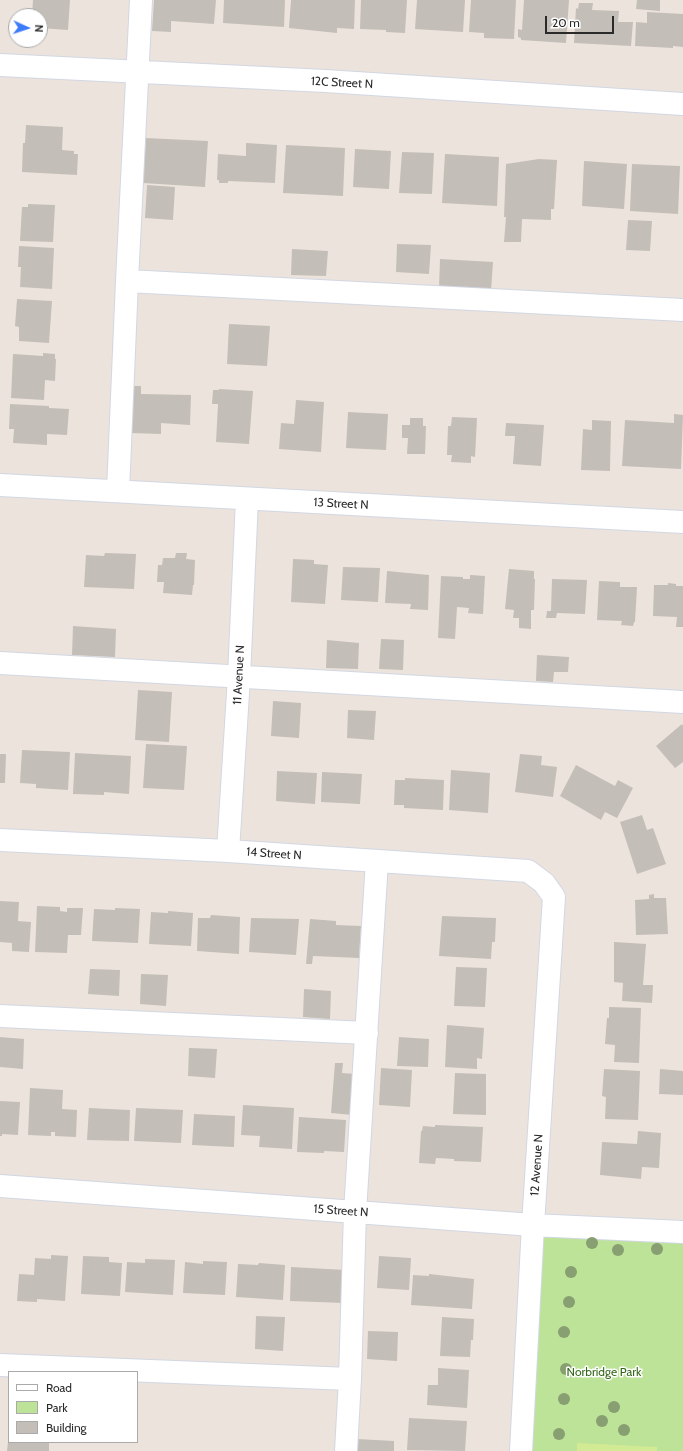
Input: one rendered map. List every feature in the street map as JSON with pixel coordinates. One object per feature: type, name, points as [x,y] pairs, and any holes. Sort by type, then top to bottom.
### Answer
[{"type":"street","points":[[118,491],[141,0]]},
{"type":"street","name":"12C Street N","points":[[0,65],[325,82],[683,104]]},
{"type":"street","points":[[127,281],[683,310]]},
{"type":"street","name":"13 Street N","points":[[0,485],[683,522]]},
{"type":"street","name":"11 Avenue N","points":[[228,851],[239,677],[247,499]]},
{"type":"street","points":[[0,663],[683,702]]},
{"type":"street","name":"14 Street N","points":[[0,840],[228,851],[528,871],[544,883]]},
{"type":"street","points":[[346,1451],[350,1379],[355,1212],[378,861]]},
{"type":"street","name":"12 Avenue N","points":[[521,1451],[533,1225],[554,897],[544,883]]},
{"type":"street","points":[[0,1016],[367,1033]]},
{"type":"street","name":"15 Street N","points":[[0,1186],[533,1225],[683,1232]]},
{"type":"street","points":[[0,1365],[350,1379]]},
{"type":"green space","name":"Norbridge Park","points":[[533,1225],[683,1232],[683,1451],[521,1451]]},
{"type":"green space","points":[[577,1443],[657,1447],[657,1451],[577,1451]]},
{"type":"building","points":[[33,0],[70,0],[68,30],[48,29],[48,8],[32,8]]},
{"type":"building","points":[[154,0],[216,0],[214,24],[171,21],[171,32],[152,31]]},
{"type":"building","points":[[224,0],[285,0],[284,27],[223,23]]},
{"type":"building","points":[[291,0],[355,0],[354,29],[337,28],[337,33],[289,28]]},
{"type":"building","points":[[361,0],[407,0],[405,33],[386,32],[386,30],[360,29]]},
{"type":"building","points":[[417,0],[465,0],[463,32],[415,29]]},
{"type":"building","points":[[471,0],[516,0],[514,39],[484,38],[484,33],[469,32]]},
{"type":"building","points":[[524,0],[569,0],[566,43],[521,40],[521,38],[518,37],[518,29],[522,30]]},
{"type":"building","points":[[637,0],[660,0],[660,11],[636,9]]},
{"type":"building","points":[[579,3],[593,3],[592,10],[619,11],[618,22],[633,22],[631,46],[574,43],[576,8],[578,9]]},
{"type":"building","points":[[647,12],[683,14],[683,47],[673,46],[673,48],[635,46],[636,22],[647,23]]},
{"type":"building","points":[[26,125],[63,127],[62,150],[74,151],[74,154],[78,154],[77,175],[22,172],[23,143],[25,143]]},
{"type":"building","points":[[146,138],[208,141],[205,187],[143,183]]},
{"type":"building","points":[[246,143],[277,145],[275,183],[228,181],[228,183],[219,183],[219,180],[217,180],[218,154],[246,156]]},
{"type":"building","points":[[286,145],[345,148],[343,196],[283,193]]},
{"type":"building","points":[[355,149],[391,151],[389,189],[353,187]]},
{"type":"building","points":[[402,152],[434,153],[432,194],[399,193]]},
{"type":"building","points":[[445,154],[499,157],[497,206],[442,203]]},
{"type":"building","points":[[539,159],[557,160],[554,209],[551,209],[551,220],[522,219],[521,242],[504,242],[506,217],[504,217],[506,164]]},
{"type":"building","points":[[584,161],[627,164],[624,209],[582,206]]},
{"type":"building","points":[[632,164],[680,166],[678,214],[630,211]]},
{"type":"building","points":[[147,185],[175,187],[173,220],[145,218]]},
{"type":"building","points":[[28,204],[55,205],[53,242],[20,241],[22,207],[28,207]]},
{"type":"building","points":[[628,220],[652,221],[650,251],[626,250]]},
{"type":"building","points":[[397,244],[431,245],[429,274],[396,272]]},
{"type":"building","points":[[19,246],[54,248],[52,289],[20,287],[21,267],[18,267]]},
{"type":"building","points":[[292,249],[328,251],[326,276],[291,275]]},
{"type":"building","points":[[440,259],[493,262],[491,291],[439,288]]},
{"type":"building","points":[[17,299],[52,301],[49,343],[19,341],[19,327],[15,326]]},
{"type":"building","points":[[229,324],[270,326],[267,366],[227,364]]},
{"type":"building","points":[[43,353],[55,354],[56,359],[55,381],[45,380],[44,400],[11,398],[13,354],[43,356]]},
{"type":"building","points":[[133,386],[141,386],[141,394],[191,395],[190,425],[161,423],[161,434],[130,433]]},
{"type":"building","points":[[213,390],[253,391],[249,444],[216,442],[218,404],[212,404]]},
{"type":"building","points":[[296,400],[324,402],[321,452],[279,449],[281,423],[294,424]]},
{"type":"building","points":[[10,404],[49,406],[49,408],[69,409],[67,435],[47,434],[47,445],[13,443],[14,429],[9,429]]},
{"type":"building","points":[[348,412],[388,414],[386,450],[346,448]]},
{"type":"building","points":[[674,414],[683,415],[681,469],[622,466],[625,420],[674,423]]},
{"type":"building","points":[[452,417],[477,418],[475,457],[471,456],[471,463],[451,462],[452,455],[447,455],[448,426],[451,426]]},
{"type":"building","points":[[410,418],[423,418],[423,426],[426,426],[425,454],[407,454],[408,438],[402,438],[402,425],[410,425]]},
{"type":"building","points":[[592,420],[611,421],[610,471],[581,470],[583,429],[592,430]]},
{"type":"building","points":[[506,423],[544,425],[541,466],[513,464],[515,436],[505,436]]},
{"type":"building","points":[[105,553],[136,554],[134,589],[84,587],[86,555],[104,556]]},
{"type":"building","points":[[176,553],[187,553],[186,559],[195,560],[192,595],[163,593],[164,582],[157,582],[158,565],[162,565],[163,558],[175,558]]},
{"type":"building","points":[[293,559],[314,560],[314,564],[328,565],[325,604],[291,602]]},
{"type":"building","points":[[343,567],[380,568],[378,602],[341,600]]},
{"type":"building","points":[[509,569],[534,571],[534,610],[531,610],[531,629],[519,628],[519,618],[513,618],[514,610],[505,609]]},
{"type":"building","points":[[387,571],[429,575],[428,610],[410,609],[411,604],[385,603]]},
{"type":"building","points":[[470,575],[485,576],[483,614],[468,613],[469,608],[457,607],[455,639],[438,638],[441,576],[463,577],[463,579],[470,579]]},
{"type":"building","points":[[552,579],[587,580],[585,614],[557,613],[556,618],[546,618],[547,611],[551,611]]},
{"type":"building","points":[[599,581],[620,582],[620,587],[637,587],[635,622],[633,626],[621,625],[622,621],[597,620]]},
{"type":"building","points":[[668,583],[676,584],[676,586],[683,586],[683,627],[676,627],[677,617],[653,616],[654,585],[668,585]]},
{"type":"building","points":[[73,626],[116,629],[115,657],[72,655]]},
{"type":"building","points":[[381,639],[404,640],[403,670],[379,669]]},
{"type":"building","points":[[327,640],[359,643],[358,669],[326,668]]},
{"type":"building","points":[[537,655],[569,657],[568,672],[554,672],[553,682],[536,681]]},
{"type":"building","points":[[138,690],[172,692],[169,742],[135,740]]},
{"type":"building","points":[[273,701],[301,703],[299,738],[271,736]]},
{"type":"building","points":[[348,710],[376,711],[374,740],[347,738]]},
{"type":"building","points":[[682,724],[683,762],[675,768],[656,746]]},
{"type":"building","points":[[146,744],[187,746],[184,790],[143,788]]},
{"type":"building","points":[[22,750],[70,752],[68,790],[36,788],[36,784],[20,783]]},
{"type":"building","points":[[75,753],[131,756],[129,794],[104,792],[104,795],[73,794]]},
{"type":"building","points":[[0,754],[6,754],[5,783],[0,783]]},
{"type":"building","points":[[520,754],[542,756],[541,765],[557,767],[553,797],[515,792]]},
{"type":"building","points":[[576,765],[615,786],[618,780],[633,788],[617,818],[605,812],[601,820],[560,796]]},
{"type":"building","points":[[451,770],[490,773],[488,813],[449,810]]},
{"type":"building","points":[[277,771],[317,773],[315,804],[276,801]]},
{"type":"building","points":[[322,772],[362,774],[360,804],[321,802]]},
{"type":"building","points":[[405,778],[444,780],[443,810],[404,808],[404,805],[394,805],[395,780],[405,780]]},
{"type":"building","points":[[642,815],[647,830],[653,828],[666,864],[637,874],[620,822]]},
{"type":"building","points":[[654,894],[654,898],[666,898],[668,934],[636,935],[635,900],[649,899],[649,895]]},
{"type":"building","points":[[0,901],[19,902],[18,921],[31,922],[29,952],[12,951],[12,943],[0,942]]},
{"type":"building","points":[[37,906],[60,907],[60,911],[67,912],[67,908],[83,908],[81,935],[68,935],[67,953],[35,952]]},
{"type":"building","points":[[115,908],[140,909],[138,943],[92,941],[94,909],[115,910]]},
{"type":"building","points":[[168,911],[193,913],[191,946],[149,944],[151,912],[168,913]]},
{"type":"building","points":[[211,915],[240,917],[239,954],[197,951],[198,918],[210,918]]},
{"type":"building","points":[[442,916],[496,918],[495,942],[492,942],[491,959],[439,956]]},
{"type":"building","points":[[251,918],[299,919],[296,955],[249,952]]},
{"type":"building","points":[[310,919],[336,921],[336,925],[361,926],[359,958],[313,956],[312,964],[306,964]]},
{"type":"building","points":[[614,942],[646,944],[643,985],[653,985],[652,1003],[622,1001],[623,983],[614,982]]},
{"type":"building","points":[[456,967],[487,968],[485,1007],[454,1006]]},
{"type":"building","points":[[90,969],[120,970],[119,996],[88,994]]},
{"type":"building","points":[[141,974],[168,975],[166,1006],[140,1004]]},
{"type":"building","points":[[304,989],[331,991],[330,1019],[303,1017]]},
{"type":"building","points":[[609,1007],[641,1008],[639,1063],[614,1062],[615,1045],[605,1044]]},
{"type":"building","points":[[447,1025],[484,1028],[482,1059],[477,1058],[477,1069],[445,1067]]},
{"type":"building","points":[[0,1037],[24,1039],[23,1069],[0,1067]]},
{"type":"building","points":[[399,1037],[429,1039],[428,1067],[397,1066]]},
{"type":"building","points":[[189,1048],[217,1049],[215,1078],[188,1076]]},
{"type":"building","points":[[335,1063],[343,1063],[342,1073],[356,1074],[353,1115],[331,1113]]},
{"type":"building","points":[[381,1068],[412,1070],[410,1107],[379,1105]]},
{"type":"building","points":[[604,1069],[640,1071],[638,1120],[605,1119],[606,1097],[602,1096]]},
{"type":"building","points":[[660,1069],[683,1071],[683,1095],[659,1094]]},
{"type":"building","points":[[455,1073],[486,1074],[486,1115],[453,1114]]},
{"type":"building","points":[[30,1088],[63,1090],[62,1109],[77,1110],[76,1137],[55,1136],[55,1132],[51,1132],[51,1136],[28,1135]]},
{"type":"building","points":[[0,1101],[20,1102],[18,1135],[2,1134],[2,1136],[0,1136]]},
{"type":"building","points":[[243,1105],[294,1108],[292,1149],[259,1147],[260,1136],[241,1135]]},
{"type":"building","points":[[89,1108],[130,1110],[129,1141],[87,1140]]},
{"type":"building","points":[[136,1108],[183,1110],[181,1143],[134,1141]]},
{"type":"building","points":[[194,1114],[235,1116],[234,1147],[192,1145]]},
{"type":"building","points":[[299,1117],[346,1120],[344,1152],[297,1152]]},
{"type":"building","points":[[435,1125],[483,1127],[481,1162],[454,1161],[454,1159],[436,1158],[435,1164],[419,1163],[421,1131],[423,1126],[435,1127]]},
{"type":"building","points":[[638,1131],[661,1133],[659,1168],[642,1167],[641,1179],[600,1175],[602,1142],[637,1144]]},
{"type":"building","points":[[51,1255],[68,1256],[65,1301],[37,1299],[37,1302],[17,1301],[19,1274],[34,1275],[35,1258],[51,1259]]},
{"type":"building","points":[[83,1256],[109,1257],[109,1262],[122,1263],[120,1296],[81,1294]]},
{"type":"building","points":[[379,1256],[411,1258],[409,1290],[377,1288]]},
{"type":"building","points":[[145,1259],[175,1260],[173,1295],[125,1292],[127,1262],[145,1263]]},
{"type":"building","points":[[203,1261],[227,1262],[225,1295],[183,1293],[185,1262],[203,1264]]},
{"type":"building","points":[[259,1263],[285,1265],[283,1300],[236,1297],[238,1264],[258,1265]]},
{"type":"building","points":[[291,1267],[346,1270],[344,1303],[290,1301]]},
{"type":"building","points":[[429,1274],[474,1279],[472,1309],[411,1305],[413,1275],[429,1276]]},
{"type":"building","points":[[256,1316],[285,1317],[283,1351],[255,1349]]},
{"type":"building","points":[[442,1317],[474,1319],[473,1340],[471,1340],[470,1357],[440,1356]]},
{"type":"building","points":[[368,1331],[398,1332],[397,1361],[367,1359]]},
{"type":"building","points":[[438,1368],[469,1370],[467,1408],[427,1405],[428,1385],[438,1385]]},
{"type":"building","points":[[409,1418],[467,1421],[465,1451],[407,1450]]},
{"type":"building","points":[[357,1439],[394,1441],[394,1451],[357,1451]]},
{"type":"building","points":[[8,1442],[49,1443],[49,1451],[7,1451]]}]
